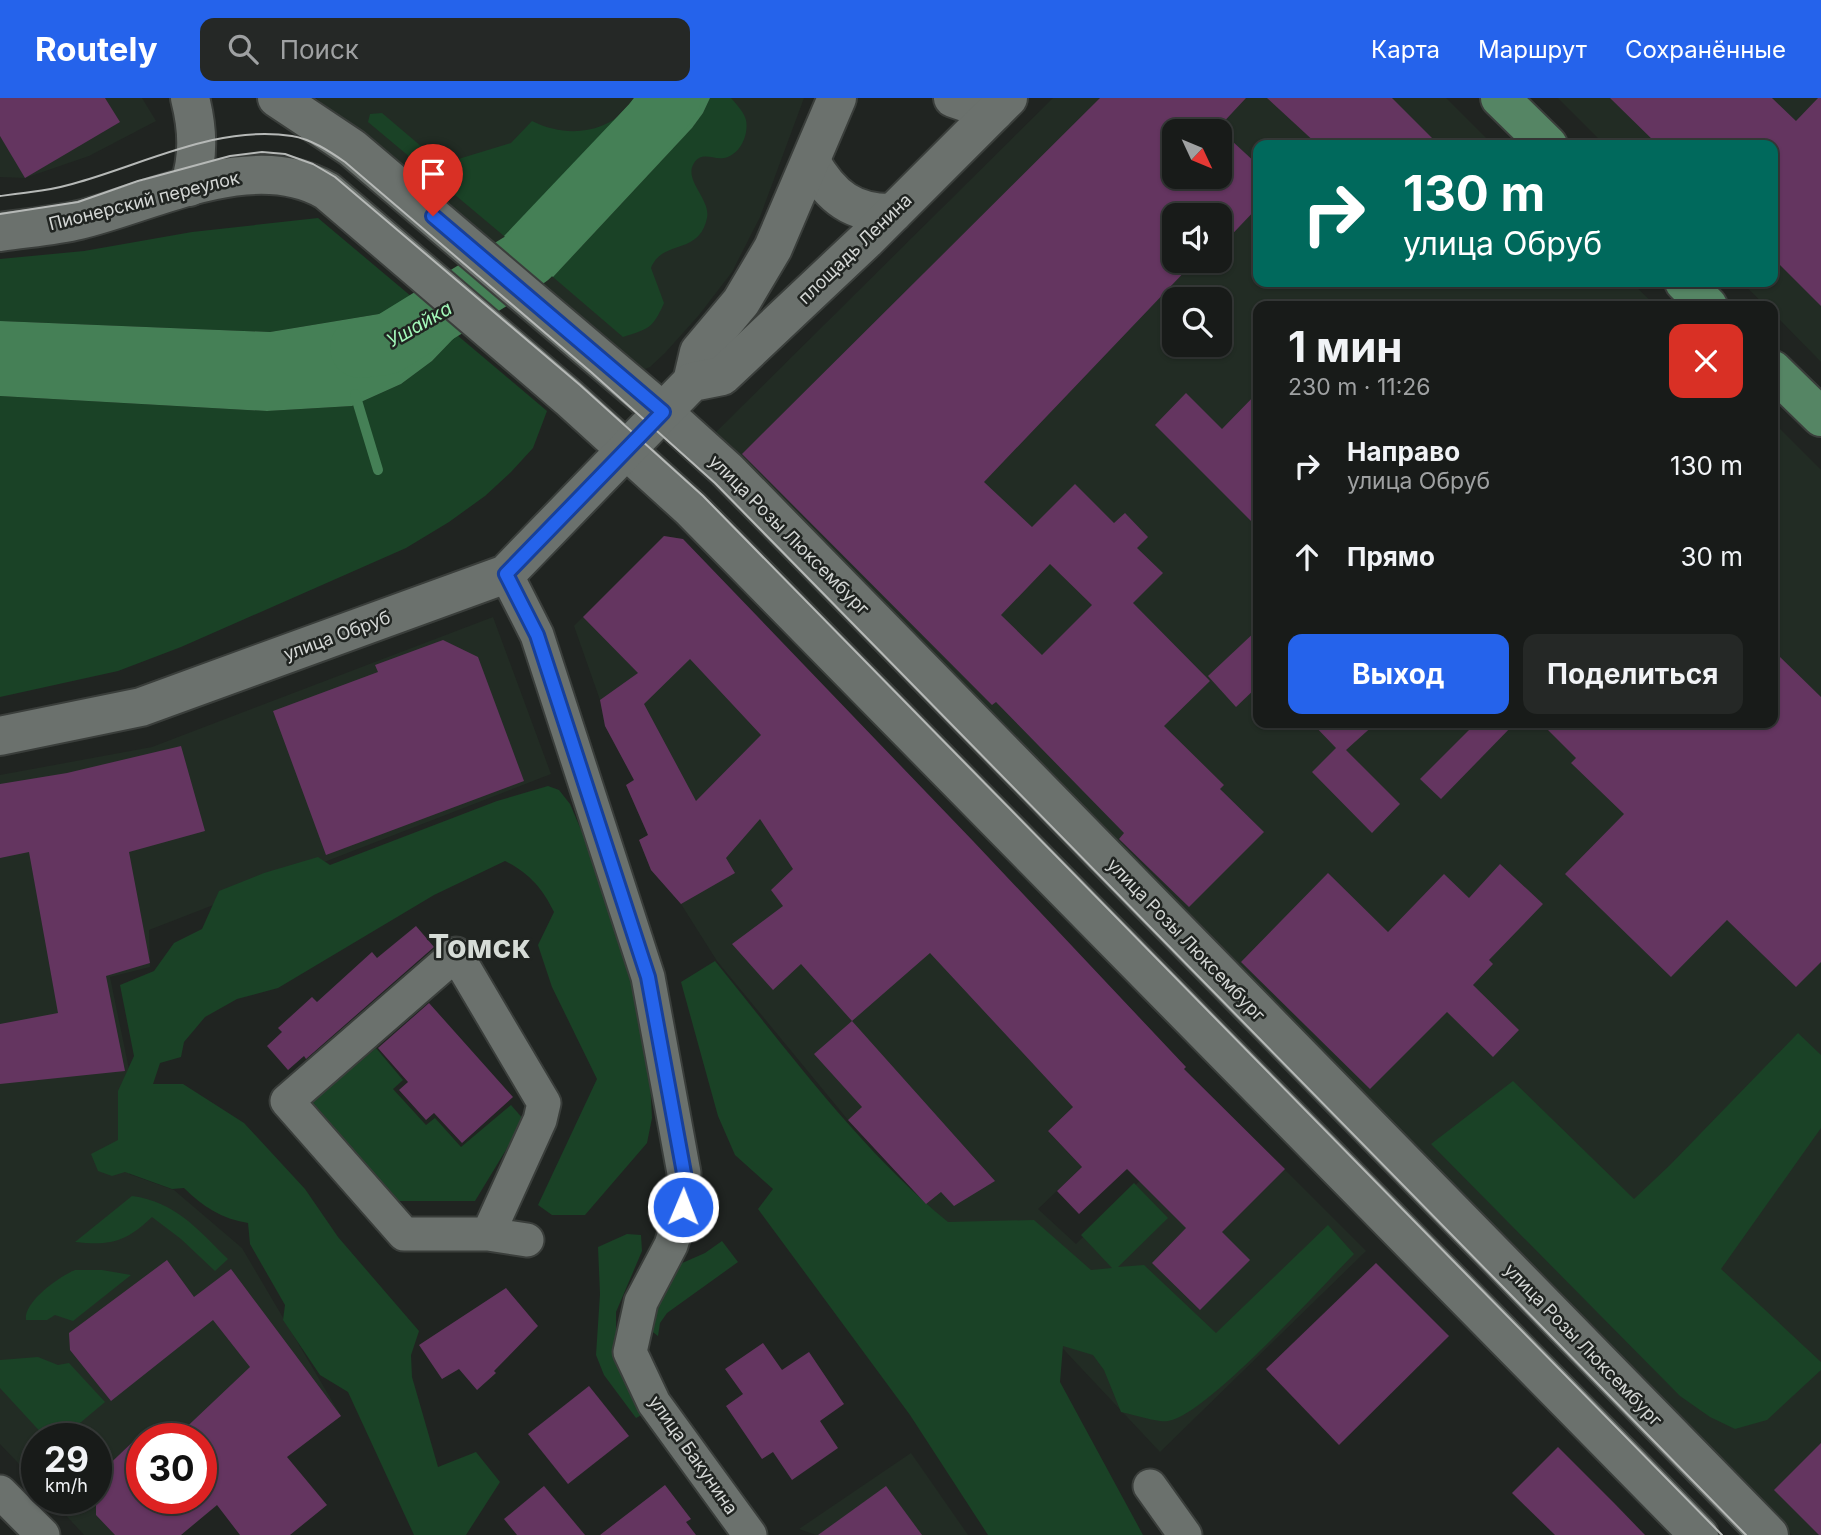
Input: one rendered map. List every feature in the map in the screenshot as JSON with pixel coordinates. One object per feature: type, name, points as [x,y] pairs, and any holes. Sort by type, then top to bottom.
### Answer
[{"type":"main road","points":[[189,187],[196,166],[198,144],[190,98]]},
{"type":"main road","name":"улица Розы Люксембург","points":[[276,98],[352,148],[663,412],[727,470],[1769,1535]]},
{"type":"main road","points":[[663,412],[692,382],[699,352],[725,322],[759,274],[811,162],[837,98]]},
{"type":"main road","points":[[953,98],[1001,105]]},
{"type":"main road","points":[[1500,98],[1543,140]]},
{"type":"main road","name":"площадь Ленина","points":[[692,382],[722,376],[893,213],[1001,105]]},
{"type":"main road","points":[[811,162],[830,189],[855,208],[873,214],[893,213]]},
{"type":"main road","name":"Пионерский переулок","points":[[0,232],[79,220],[189,187],[229,178],[260,175],[312,182],[327,191],[627,450]]},
{"type":"main road","points":[[1689,287],[1703,301]]},
{"type":"main road","points":[[1778,375],[1821,417]]},
{"type":"main road","name":"улица Обруб","points":[[0,736],[141,707],[506,574],[663,412]]},
{"type":"main road","points":[[627,450],[691,508],[1699,1535]]},
{"type":"street","name":"улица Бакунина","points":[[506,574],[537,635],[648,977],[684,1173],[683,1207],[671,1245],[641,1302],[630,1352],[654,1404],[750,1535]]},
{"type":"street","points":[[488,1234],[540,1120],[544,1103],[456,954],[287,1101],[404,1234],[488,1234],[527,1240]]},
{"type":"street","points":[[1150,1486],[1185,1535]]},
{"type":"street","points":[[0,1493],[43,1535]]},
{"type":"shaded area","points":[[0,98],[142,98],[156,121],[89,156],[25,178],[0,177]]},
{"type":"shaded area","points":[[316,98],[804,98],[760,217],[732,272],[665,353],[643,370]]},
{"type":"shaded area","points":[[710,98],[731,98],[740,108],[747,126],[745,138],[739,149],[730,156],[701,157],[694,163],[692,176],[707,211],[703,230],[689,243],[663,253],[656,259],[651,268],[664,303],[657,318],[649,326],[623,337],[553,277],[692,128]]},
{"type":"shaded area","points":[[1053,98],[1446,98],[1488,140],[1253,140],[1253,287],[1636,287],[1651,301],[1253,301],[1253,728],[1778,728],[1778,427],[1821,470],[1821,1535],[1792,1535],[713,442],[715,433]]},
{"type":"shaded area","points":[[1558,98],[1821,98],[1821,362],[1778,318],[1778,301],[1761,301],[1746,287],[1778,287],[1778,140],[1600,140]]},
{"type":"shaded area","points":[[627,109],[504,236],[368,122],[370,114],[382,113],[442,164],[511,143],[532,121],[557,130],[582,131],[606,124]]},
{"type":"shaded area","points":[[318,218],[412,297],[385,313],[270,332],[0,321],[0,259],[84,251],[192,232]]},
{"type":"shaded area","points":[[457,335],[547,411],[533,448],[485,496],[406,548],[181,647],[118,671],[0,697],[0,396],[267,411],[352,406],[401,384],[432,361]]},
{"type":"shaded area","points":[[664,536],[683,539],[1152,1031],[1048,1131],[1082,1167],[1038,1209],[1076,1244],[1218,1103],[1366,1251],[1160,1452],[848,1120],[717,961],[681,904],[651,870],[639,840],[648,835],[626,785],[634,779],[605,726],[600,700],[574,626]]},
{"type":"shaded area","points":[[493,617],[551,774],[149,930],[150,967],[110,977],[130,1074],[129,1174],[174,1190],[242,1248],[341,1416],[308,1441],[304,1435],[217,1506],[217,1423],[126,1423],[126,1514],[207,1514],[181,1535],[84,1535],[65,1514],[112,1514],[112,1423],[21,1423],[21,1466],[0,1444],[0,775],[152,747]]},
{"type":"shaded area","points":[[548,786],[559,790],[570,804],[588,846],[630,975],[649,1062],[652,1118],[647,1143],[585,1215],[552,1215],[538,1205],[597,1079],[552,987],[538,945],[554,912],[534,882],[505,861],[434,895],[278,988],[237,999],[205,1017],[184,1042],[181,1057],[160,1063],[153,1084],[183,1084],[244,1123],[305,1189],[338,1237],[419,1331],[411,1355],[412,1377],[438,1467],[476,1452],[500,1482],[466,1535],[414,1535],[348,1392],[320,1375],[283,1320],[285,1305],[250,1244],[248,1223],[213,1211],[184,1188],[172,1189],[125,1172],[112,1176],[98,1171],[91,1154],[118,1140],[118,1091],[134,1056],[120,985],[154,971],[174,943],[202,929],[219,891],[264,873],[318,857],[330,865],[497,801]]},
{"type":"shaded area","points":[[715,961],[854,1130],[915,1193],[948,1222],[1034,1220],[1091,1270],[1112,1268],[1081,1235],[1134,1183],[1168,1218],[1118,1267],[1144,1265],[1216,1333],[1328,1225],[1354,1254],[1235,1374],[1209,1397],[1186,1413],[1168,1421],[1121,1412],[1104,1370],[1093,1355],[1063,1346],[1060,1382],[1143,1535],[988,1535],[910,1415],[758,1209],[773,1189],[735,1155],[718,1116],[681,982]]},
{"type":"shaded area","points":[[1798,1033],[1821,1055],[1821,1128],[1721,1269],[1821,1362],[1821,1370],[1767,1420],[1735,1429],[1710,1417],[1680,1396],[1431,1144],[1513,1081],[1634,1199]]},
{"type":"shaded area","points":[[376,1048],[403,1080],[393,1089],[426,1125],[435,1118],[461,1147],[511,1105],[524,1120],[475,1201],[394,1201],[311,1103]]},
{"type":"shaded area","points":[[132,1196],[161,1204],[185,1218],[228,1259],[215,1271],[181,1239],[152,1217],[134,1232],[117,1240],[75,1242]]},
{"type":"shaded area","points":[[627,1234],[641,1235],[642,1251],[616,1312],[616,1341],[649,1411],[636,1418],[604,1375],[596,1355],[600,1294],[598,1247]]},
{"type":"shaded area","points":[[722,1241],[738,1262],[667,1313],[660,1323],[658,1336],[645,1326],[666,1276],[680,1264],[705,1253]]},
{"type":"shaded area","points":[[75,1270],[102,1270],[131,1275],[73,1321],[55,1315],[47,1320],[26,1320],[30,1305],[36,1298]]},
{"type":"shaded area","points":[[38,1357],[58,1365],[69,1363],[105,1402],[80,1423],[32,1423],[0,1388],[0,1360]]},
{"type":"shaded area","points":[[911,1453],[968,1535],[816,1535],[799,1529]]},
{"type":"water","points":[[635,98],[710,98],[692,128],[553,277],[504,236]]},
{"type":"water","points":[[412,297],[457,335],[432,361],[401,384],[352,406],[267,411],[0,396],[0,321],[270,332],[385,313]]},
{"type":"building","points":[[0,98],[105,98],[120,122],[25,178],[0,136]]},
{"type":"building","points":[[1100,98],[1246,98],[1226,119],[1162,119],[1162,189],[1232,189],[1232,141],[1253,160],[1253,212],[1232,234],[1232,203],[1162,203],[1162,273],[1183,273],[1170,287],[1162,287],[1162,295],[984,482],[1032,527],[1075,484],[1114,523],[1125,513],[1148,537],[1137,548],[1163,573],[1133,603],[1210,681],[1164,726],[1224,785],[1220,789],[1264,832],[1189,907],[1119,839],[1124,833],[996,702],[992,705],[742,454]],"holes":[[[1050,564],[1092,605],[1042,655],[1001,615]]]},
{"type":"building","points":[[1267,98],[1392,98],[1434,140],[1313,140]]},
{"type":"building","points":[[1610,98],[1772,98],[1796,121],[1821,98],[1821,306],[1778,263],[1778,140],[1653,140]]},
{"type":"building","points":[[1186,393],[1222,429],[1253,397],[1253,523],[1155,425]]},
{"type":"building","points":[[664,536],[683,539],[973,841],[1186,1067],[1184,1069],[1285,1169],[1222,1232],[1250,1260],[1200,1310],[1152,1263],[1186,1228],[1127,1169],[1079,1214],[1057,1191],[1082,1167],[1048,1131],[1073,1107],[930,953],[852,1021],[801,964],[773,990],[732,944],[783,906],[771,890],[793,869],[760,819],[726,858],[735,873],[681,904],[651,870],[639,840],[648,835],[626,785],[634,780],[605,726],[600,700],[638,673],[583,617]],"holes":[[[690,659],[761,735],[696,801],[644,704]]]},
{"type":"building","points":[[1253,634],[1253,691],[1236,707],[1208,676]]},
{"type":"building","points":[[443,640],[478,657],[524,781],[326,855],[273,711],[378,672],[375,665]]},
{"type":"building","points":[[1778,655],[1821,697],[1821,962],[1796,987],[1727,920],[1671,977],[1565,874],[1624,814],[1571,763],[1576,758],[1546,728],[1778,728]]},
{"type":"building","points":[[1317,728],[1370,728],[1346,750],[1400,804],[1372,833],[1312,772],[1336,748]]},
{"type":"building","points":[[1471,728],[1510,728],[1441,799],[1420,779]]},
{"type":"building","points":[[181,746],[205,831],[129,852],[150,963],[106,976],[125,1071],[0,1084],[0,1024],[58,1013],[29,852],[0,858],[0,784],[67,773]]},
{"type":"building","points":[[1500,864],[1543,904],[1489,960],[1493,964],[1473,985],[1519,1030],[1493,1057],[1447,1012],[1370,1089],[1241,962],[1328,873],[1388,932],[1444,874],[1469,898]]},
{"type":"building","points":[[416,926],[434,947],[306,1059],[304,1056],[288,1070],[267,1046],[282,1032],[278,1028],[312,997],[317,1002],[372,952],[377,958]]},
{"type":"building","points":[[429,1003],[513,1097],[462,1143],[434,1113],[426,1120],[399,1090],[408,1082],[378,1048]]},
{"type":"building","points":[[852,1021],[995,1181],[954,1206],[941,1192],[926,1204],[848,1120],[862,1107],[814,1054]]},
{"type":"building","points":[[167,1260],[194,1297],[231,1269],[341,1416],[287,1457],[327,1505],[290,1535],[240,1535],[217,1505],[217,1423],[191,1423],[250,1367],[213,1320],[111,1401],[70,1350],[69,1333]]},
{"type":"building","points":[[1376,1263],[1449,1336],[1339,1445],[1266,1369]]},
{"type":"building","points":[[506,1288],[538,1326],[477,1390],[459,1369],[442,1379],[419,1345]]},
{"type":"building","points":[[763,1343],[782,1370],[809,1352],[844,1404],[820,1421],[838,1448],[792,1480],[773,1452],[762,1459],[726,1406],[743,1394],[725,1369]]},
{"type":"building","points":[[589,1386],[629,1436],[568,1484],[528,1434]]},
{"type":"building","points":[[1821,1443],[1821,1535],[1819,1535],[1774,1490]]},
{"type":"building","points":[[1558,1447],[1645,1535],[1555,1535],[1512,1493]]},
{"type":"building","points":[[126,1448],[126,1514],[206,1514],[181,1535],[115,1535],[96,1515],[112,1514],[112,1462]]},
{"type":"building","points":[[665,1485],[691,1519],[686,1522],[696,1535],[600,1535]]},
{"type":"building","points":[[544,1486],[585,1535],[517,1535],[504,1519]]},
{"type":"building","points":[[886,1486],[922,1535],[818,1535]]},
{"type":"waterway","name":"Ушайка","points":[[360,348],[386,345],[529,257],[652,124],[671,98]]},
{"type":"waterway","points":[[355,394],[378,470]]},
{"type":"tram line","points":[[0,196],[69,185],[184,147],[237,136],[292,136],[320,146],[345,162],[591,372],[715,483],[1746,1535]]},
{"type":"tram line","points":[[0,214],[78,202],[138,181],[230,156],[262,152],[285,154],[313,164],[335,177],[580,385],[703,496],[1722,1535]]},
{"type":"district","name":"Томск","points":[[479,947]]},
{"type":"route","points":[[433,216],[663,412],[506,574],[537,635],[648,977],[684,1173],[683,1207]]}]
